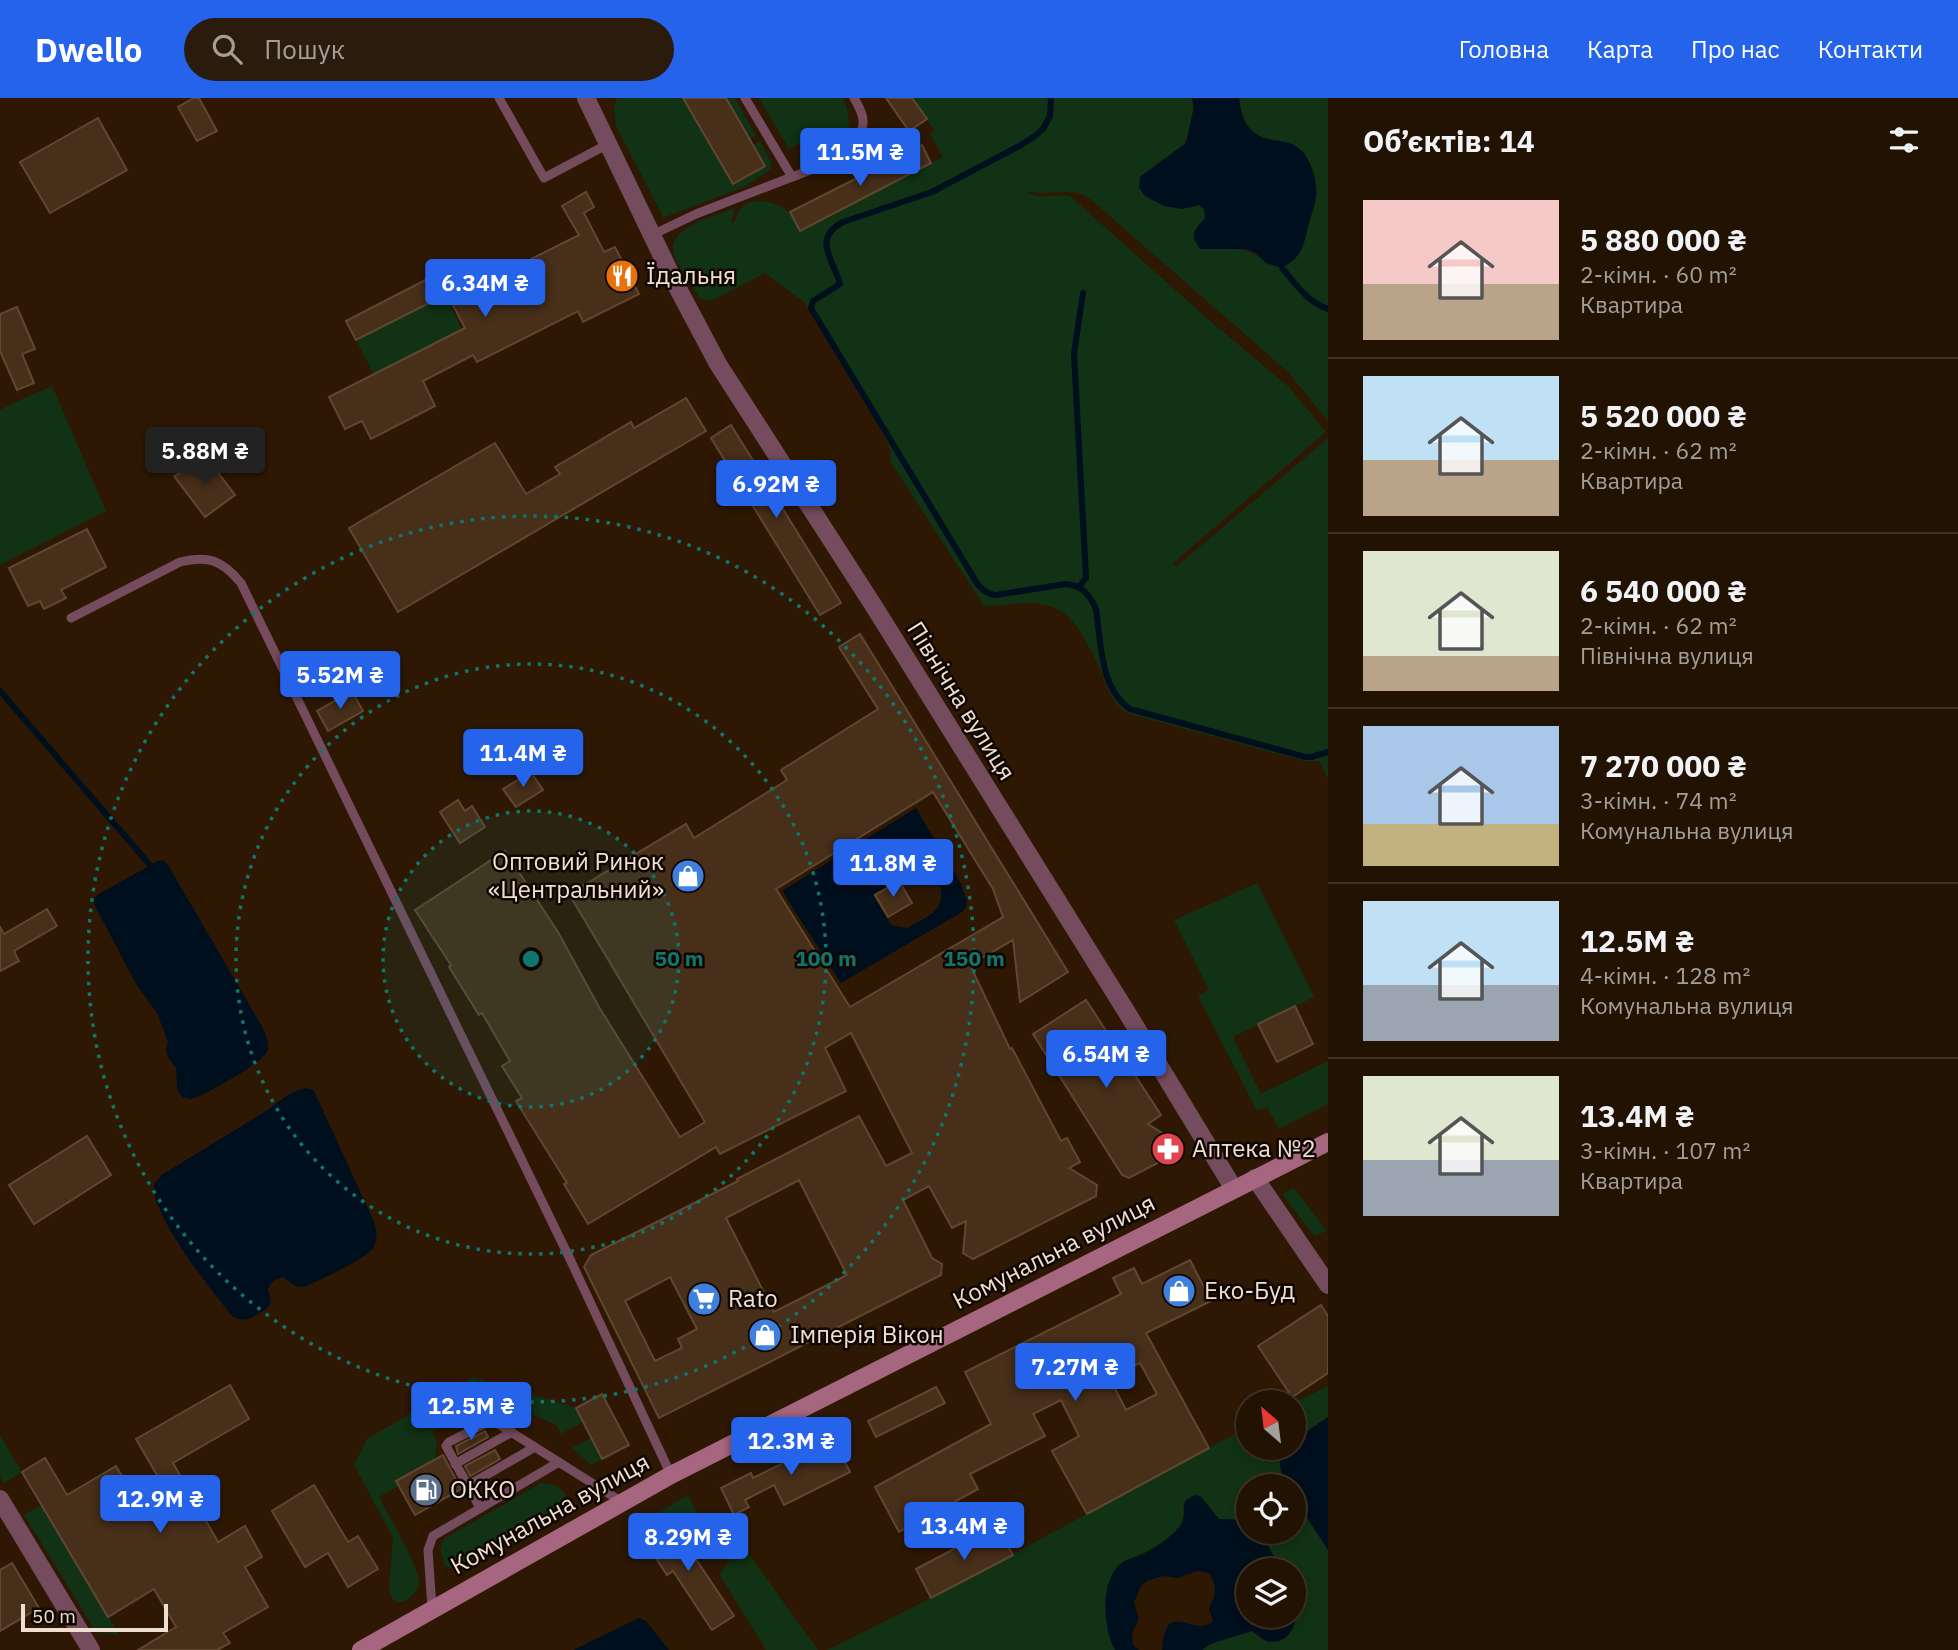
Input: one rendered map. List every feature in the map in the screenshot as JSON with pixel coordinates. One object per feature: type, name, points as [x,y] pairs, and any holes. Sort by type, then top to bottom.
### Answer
[{"type":"main road","name":"Комунальна вулиця","points":[[361,1650],[671,1475],[1328,1142]]},
{"type":"street","name":"Північна вулиця","points":[[586,98],[675,284],[718,364],[882,620],[1119,999],[1234,1189]]},
{"type":"street","points":[[1255,1178],[1328,1285]]},
{"type":"street","points":[[0,1499],[91,1650]]},
{"type":"lane","points":[[499,98],[544,178],[608,144]]},
{"type":"lane","points":[[746,98],[792,177]]},
{"type":"lane","points":[[652,235],[696,214],[834,159],[846,151],[862,130],[864,121],[854,98]]},
{"type":"lane","points":[[71,618],[180,562],[196,558],[215,560],[232,572],[241,583],[564,1246],[671,1475]]},
{"type":"lane","points":[[480,1507],[446,1448],[449,1442],[489,1420],[494,1420],[622,1502]]},
{"type":"lane","points":[[455,1464],[512,1432]]},
{"type":"lane","points":[[467,1486],[536,1447]]},
{"type":"lane","points":[[432,1608],[428,1550],[430,1540],[480,1507],[559,1462]]},
{"type":"green space","points":[[617,98],[683,98],[733,184],[765,166],[753,145],[760,141],[771,162],[771,169],[744,187],[663,217],[616,126],[614,106]]},
{"type":"green space","points":[[726,98],[735,98],[756,136],[750,139]]},
{"type":"green space","points":[[759,98],[843,98],[849,121],[848,130],[839,143],[811,160],[801,143],[789,149]]},
{"type":"green space","points":[[912,98],[1192,98],[1191,122],[1184,144],[1175,153],[1155,164],[1182,209],[1199,205],[1205,209],[1200,249],[1244,250],[1266,263],[1295,145],[1263,137],[1250,129],[1245,122],[1239,98],[1328,98],[1328,421],[1288,372],[1089,198],[1067,192],[1028,193],[1039,196],[1070,196],[1289,387],[1326,432],[1173,563],[1177,566],[1328,438],[1328,779],[1319,761],[1304,761],[1130,714],[1113,698],[1086,642],[1066,615],[1043,604],[984,606],[890,461],[890,450],[885,437],[805,303],[765,273],[711,301],[700,299],[683,272],[674,255],[673,245],[684,230],[694,224],[735,208],[731,223],[736,220],[745,205],[764,201],[788,211],[800,230],[943,157],[930,134],[935,131]]},
{"type":"green space","points":[[445,295],[462,330],[374,375],[356,340]]},
{"type":"green space","points":[[52,386],[106,511],[0,565],[0,410]]},
{"type":"green space","points":[[1257,883],[1314,997],[1233,1037],[1261,1094],[1328,1061],[1328,1104],[1279,1129],[1267,1107],[1257,1111],[1198,996],[1209,990],[1174,920]]},
{"type":"green space","points":[[1294,1188],[1327,1231],[1314,1236],[1282,1194]]},
{"type":"green space","points":[[473,1377],[576,1408],[583,1422],[561,1434],[556,1425],[494,1397],[432,1432],[437,1441],[435,1459],[396,1481],[399,1486],[379,1497],[415,1566],[418,1577],[418,1588],[414,1593],[405,1601],[395,1602],[389,1593],[393,1538],[354,1465],[367,1439]]},
{"type":"green space","points":[[1328,1386],[1328,1417],[1306,1432],[1306,1397]]},
{"type":"green space","points":[[1236,1433],[1236,1460],[1281,1460],[1282,1474],[1236,1474],[1236,1520],[1219,1519],[1200,1496],[1183,1507],[1182,1522],[1170,1537],[1123,1562],[1108,1617],[1110,1638],[1115,1650],[827,1650],[931,1598]]},
{"type":"green space","points":[[0,1435],[22,1472],[4,1483],[0,1477]]},
{"type":"green space","points":[[591,1438],[602,1459],[591,1465],[572,1448]]},
{"type":"green space","points":[[541,1483],[562,1490],[566,1498],[561,1509],[458,1567],[453,1569],[445,1566],[440,1549],[444,1539]]},
{"type":"green space","points":[[688,1495],[713,1548],[697,1561],[669,1519],[642,1537],[635,1527]]},
{"type":"green space","points":[[42,1505],[119,1635],[96,1632],[24,1515]]},
{"type":"green space","points":[[1306,1516],[1328,1550],[1328,1650],[1202,1650],[1219,1640],[1252,1631],[1262,1639],[1280,1640],[1292,1628],[1306,1628],[1306,1558],[1274,1558],[1267,1544],[1306,1544]]},
{"type":"green space","points":[[736,1536],[818,1650],[766,1650],[719,1574],[732,1557]]},
{"type":"water","points":[[1192,98],[1239,98],[1244,120],[1252,131],[1264,138],[1294,145],[1309,160],[1316,183],[1315,204],[1302,249],[1295,259],[1282,268],[1266,263],[1256,253],[1245,249],[1200,249],[1194,236],[1205,218],[1204,209],[1199,205],[1182,209],[1164,206],[1145,196],[1139,187],[1140,177],[1186,143],[1194,107]]},
{"type":"water","points":[[916,808],[961,884],[967,901],[962,912],[841,983],[782,891]],"holes":[[[925,867],[938,879],[941,892],[936,910],[907,928],[891,925],[873,894],[912,871]]]},
{"type":"water","points":[[163,860],[260,1023],[268,1043],[265,1054],[249,1068],[190,1099],[182,1097],[177,1089],[176,1068],[168,1057],[168,1042],[157,1013],[136,984],[93,902],[99,894]]},
{"type":"water","points":[[306,1088],[315,1093],[374,1222],[375,1242],[372,1249],[360,1258],[307,1286],[296,1286],[282,1277],[273,1281],[268,1288],[271,1302],[269,1306],[251,1318],[237,1319],[184,1252],[162,1214],[155,1197],[154,1184],[163,1174],[268,1110],[286,1096]]},
{"type":"water","points":[[1328,1417],[1328,1550],[1306,1516],[1306,1474],[1282,1474],[1281,1471],[1280,1460],[1306,1460],[1306,1432]]},
{"type":"water","points":[[1194,1495],[1200,1496],[1219,1519],[1236,1520],[1236,1544],[1267,1544],[1274,1558],[1236,1558],[1236,1628],[1292,1628],[1286,1637],[1280,1641],[1269,1642],[1252,1631],[1210,1644],[1202,1650],[1162,1650],[1164,1634],[1174,1621],[1205,1625],[1213,1621],[1209,1609],[1215,1585],[1209,1573],[1197,1571],[1178,1578],[1163,1576],[1141,1586],[1134,1602],[1138,1621],[1132,1633],[1133,1645],[1139,1650],[1115,1650],[1106,1617],[1110,1579],[1115,1569],[1123,1562],[1148,1552],[1175,1532],[1183,1521],[1185,1501]]},
{"type":"water","points":[[639,1618],[646,1621],[669,1650],[573,1650]]},
{"type":"building","points":[[199,98],[217,131],[197,141],[178,107]]},
{"type":"building","points":[[683,98],[726,98],[765,166],[733,184]]},
{"type":"building","points":[[886,98],[912,98],[927,119],[909,131]]},
{"type":"building","points":[[98,118],[127,170],[50,213],[20,162]]},
{"type":"building","points":[[922,145],[931,163],[800,231],[790,212]]},
{"type":"building","points":[[586,192],[594,207],[584,213],[604,252],[615,247],[639,294],[583,322],[578,311],[477,362],[473,355],[423,381],[435,406],[371,439],[362,421],[345,429],[329,397],[465,328],[447,294],[356,340],[346,321],[458,263],[471,289],[579,235],[562,206]]},
{"type":"building","points":[[17,307],[35,349],[22,354],[34,383],[17,390],[0,351],[0,314]]},
{"type":"building","points":[[686,398],[706,431],[398,612],[349,528],[495,443],[526,494],[560,474],[555,467],[631,422],[634,428]]},
{"type":"building","points":[[731,425],[841,603],[820,615],[711,438]]},
{"type":"building","points":[[208,459],[235,495],[205,517],[174,476]]},
{"type":"building","points":[[87,529],[106,567],[61,590],[66,598],[44,609],[40,601],[28,606],[9,568]]},
{"type":"building","points":[[860,634],[1068,972],[1020,1002],[1013,940],[970,965],[1010,1049],[1012,1048],[1061,1141],[1067,1138],[1080,1162],[1069,1168],[1097,1185],[1096,1196],[973,1259],[963,1253],[966,1221],[952,1228],[929,1186],[903,1200],[932,1258],[942,1264],[941,1275],[659,1418],[584,1267],[591,1255],[859,1116],[886,1166],[912,1153],[851,1033],[825,1048],[846,1091],[720,1154],[716,1147],[588,1224],[564,1184],[567,1183],[516,1101],[522,1098],[502,1066],[510,1061],[415,910],[505,851],[558,932],[599,1007],[680,1137],[705,1122],[569,894],[686,824],[694,838],[787,780],[781,770],[878,709],[839,647]],"holes":[[[933,792],[993,889],[1003,917],[850,1007],[776,889]],[[799,1180],[847,1275],[774,1312],[726,1218]],[[670,1277],[697,1329],[678,1339],[682,1348],[655,1361],[625,1301]]]},
{"type":"building","points":[[352,691],[363,711],[328,731],[317,711]]},
{"type":"building","points":[[531,772],[543,790],[516,807],[503,789]]},
{"type":"building","points":[[458,800],[465,811],[472,806],[485,827],[460,843],[440,812]]},
{"type":"building","points":[[899,881],[912,903],[888,917],[875,895]]},
{"type":"building","points":[[47,909],[57,926],[14,951],[19,961],[0,971],[0,927],[4,934]]},
{"type":"building","points":[[1086,1000],[1161,1115],[1148,1124],[1178,1143],[1178,1155],[1129,1178],[1122,1175],[1033,1034]]},
{"type":"building","points":[[1295,1006],[1313,1044],[1277,1062],[1258,1024]]},
{"type":"building","points":[[87,1136],[111,1175],[34,1224],[9,1185]]},
{"type":"building","points":[[1190,1260],[1211,1301],[1146,1333],[1209,1448],[1087,1514],[1052,1451],[1079,1436],[1061,1400],[1033,1414],[1045,1436],[970,1474],[978,1489],[899,1532],[875,1487],[991,1424],[965,1372],[1121,1294],[1113,1278],[1134,1268],[1142,1284]],"holes":[[[1140,1363],[1157,1394],[1126,1410],[1109,1377]]]},
{"type":"building","points":[[1321,1305],[1328,1316],[1328,1373],[1302,1390],[1287,1390],[1258,1346]]},
{"type":"building","points":[[230,1385],[249,1419],[173,1463],[218,1542],[245,1526],[262,1557],[245,1567],[268,1607],[223,1633],[230,1643],[217,1650],[138,1650],[176,1627],[154,1589],[108,1617],[22,1472],[45,1458],[67,1495],[116,1466],[134,1496],[161,1482],[136,1439]]},
{"type":"building","points":[[936,1387],[945,1403],[876,1437],[868,1421]]},
{"type":"building","points":[[602,1394],[629,1445],[602,1459],[576,1408]]},
{"type":"building","points":[[485,1431],[488,1437],[458,1454],[456,1446]]},
{"type":"building","points":[[833,1438],[850,1472],[784,1505],[774,1485],[745,1500],[749,1507],[734,1515],[721,1488],[751,1473],[753,1478]]},
{"type":"building","points":[[495,1450],[500,1459],[470,1476],[465,1466]]},
{"type":"building","name":"ОККО","points":[[443,1455],[461,1489],[415,1515],[396,1481]]},
{"type":"building","points":[[314,1485],[348,1542],[358,1536],[378,1569],[348,1587],[328,1553],[305,1567],[272,1511]]},
{"type":"building","points":[[669,1519],[734,1616],[712,1630],[673,1571],[667,1575],[642,1537]]},
{"type":"building","points":[[997,1526],[1013,1555],[931,1598],[916,1569]]},
{"type":"building","points":[[12,1563],[39,1608],[0,1631],[0,1570]]},
{"type":"waterway","points":[[1051,98],[1050,116],[1043,129],[1021,145],[932,192],[843,222],[833,229],[826,243],[840,284],[813,301],[811,308],[982,589],[996,595],[1066,584],[1085,592],[1096,609],[1107,677],[1120,700],[1130,709],[1305,757],[1328,752]]},
{"type":"waterway","points":[[1282,268],[1308,297],[1328,309]]},
{"type":"waterway","points":[[1079,587],[1086,578],[1074,354],[1083,293]]},
{"type":"waterway","points":[[0,691],[150,865]]},
{"type":"place","name":"Їдальня","points":[[622,276]]},
{"type":"place","name":"Оптовий Ринок «Центральний»","points":[[688,876]]},
{"type":"place","name":"Аптека №2","points":[[1168,1149]]},
{"type":"place","name":"Еко-Буд","points":[[1179,1291]]},
{"type":"place","name":"Rato","points":[[704,1299]]},
{"type":"place","name":"Імперія Вікон","points":[[765,1335]]},
{"type":"place","name":"ОККО","points":[[426,1490]]}]
